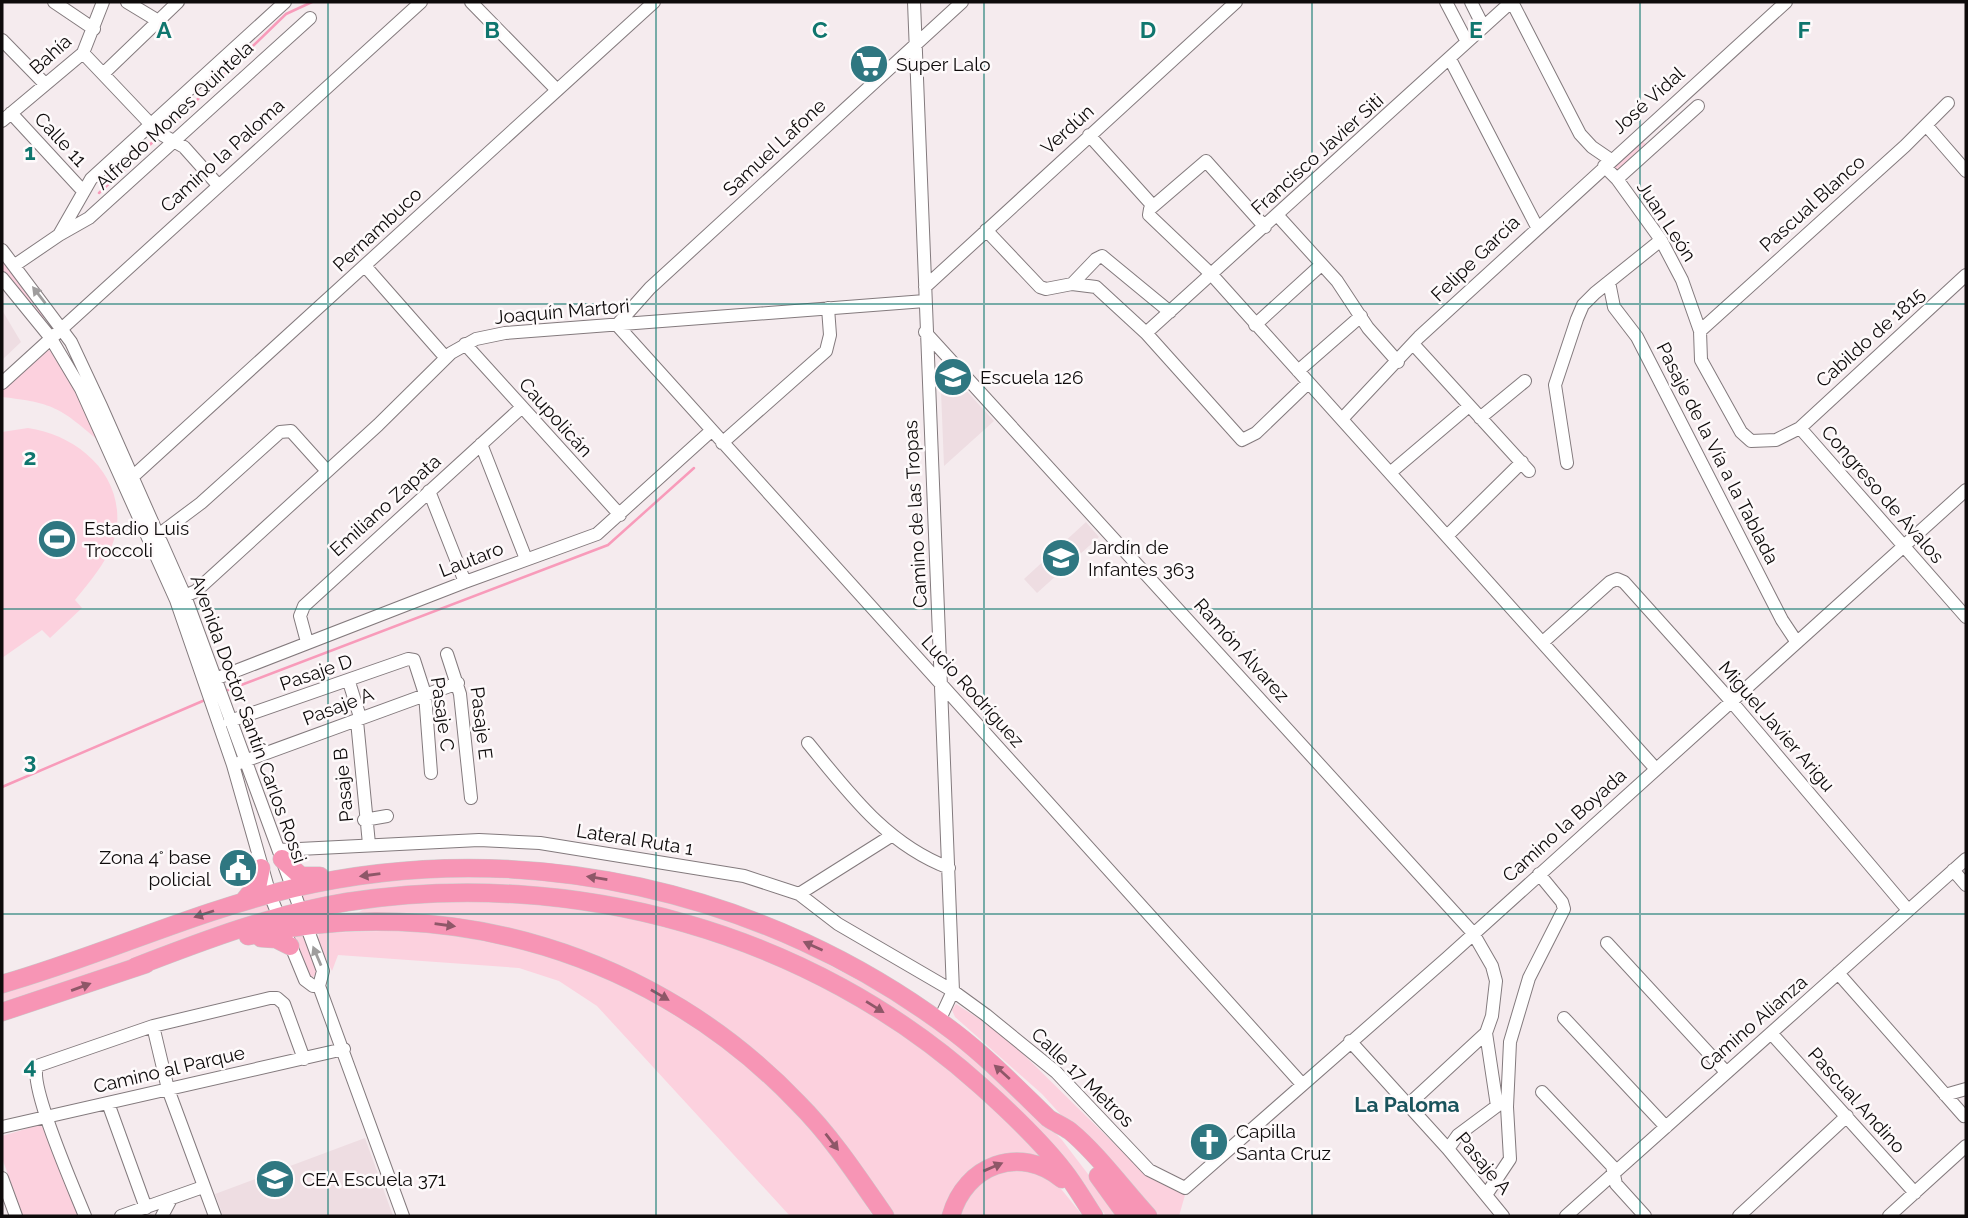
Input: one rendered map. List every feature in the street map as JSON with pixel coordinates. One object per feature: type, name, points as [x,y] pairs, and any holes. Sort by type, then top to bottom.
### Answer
[{"type":"highway","points":[[280,855],[301,876],[328,875],[340,880]]},
{"type":"highway","points":[[243,902],[258,883],[261,868]]},
{"type":"highway","points":[[2,985],[243,902],[292,889],[402,870],[525,870],[595,878],[660,891],[746,917],[832,954],[939,1021],[985,1056],[1050,1120],[1127,1216]]},
{"type":"highway","points":[[2,1012],[135,967],[218,935],[302,919],[344,903],[446,893],[552,897],[649,913],[759,948],[864,1000],[942,1053],[1031,1133],[1065,1172],[1089,1210]]},
{"type":"highway","points":[[302,919],[385,920],[478,929],[549,947],[635,982],[706,1024],[777,1082],[827,1135],[885,1216]]},
{"type":"highway","points":[[135,967],[254,934],[280,923]]},
{"type":"highway","points":[[254,934],[276,939],[290,946]]},
{"type":"highway","points":[[1050,1120],[1071,1132],[1148,1216]]},
{"type":"highway","points":[[951,1216],[958,1196],[973,1178],[989,1167],[1008,1161],[1029,1162],[1048,1168],[1089,1210]]},
{"type":"street","points":[[54,2],[94,29]]},
{"type":"street","name":"Bahía","points":[[6,117],[83,53],[103,2]]},
{"type":"street","points":[[127,2],[160,22]]},
{"type":"street","points":[[103,74],[178,2]]},
{"type":"street","name":"Alfredo Mones Quintela","points":[[59,235],[92,179],[285,2]]},
{"type":"street","name":"Camino la Paloma","points":[[50,337],[421,2]]},
{"type":"street","points":[[471,2],[557,90]]},
{"type":"street","name":"Pernambuco","points":[[129,480],[654,2]]},
{"type":"street","name":"Camino de las Tropas","points":[[914,2],[953,991],[939,1021]]},
{"type":"street","name":"Samuel Lafone","points":[[617,325],[650,288],[962,2]]},
{"type":"street","name":"Verdún","points":[[925,287],[1236,2]]},
{"type":"street","points":[[1446,2],[1467,42]]},
{"type":"street","points":[[1471,2],[1483,26]]},
{"type":"street","name":"José Vidal","points":[[1536,228],[1786,2]]},
{"type":"street","name":"Francisco Javier Siti","points":[[1146,333],[1450,59],[1505,4]]},
{"type":"street","name":"Juan León","points":[[1505,4],[1580,134],[1607,163],[1661,240],[1682,280],[1700,331],[1701,360],[1744,437],[1768,442],[1800,428]]},
{"type":"street","name":"Alfredo Mones Quintela","points":[[15,265],[59,235],[89,219],[310,18]]},
{"type":"street","points":[[2,40],[46,84]]},
{"type":"street","points":[[83,53],[152,126],[192,155],[218,185]]},
{"type":"street","name":"Felipe García","points":[[1342,419],[1414,345],[1536,228],[1450,59]]},
{"type":"street","name":"Pascual Blanco","points":[[1700,331],[1948,103]]},
{"type":"street","name":"José Vidal","points":[[1617,179],[1698,106]]},
{"type":"street","name":"Calle 11","points":[[6,117],[83,191]]},
{"type":"street","points":[[1926,125],[1966,171]]},
{"type":"street","points":[[1089,135],[1151,211],[1448,535],[1655,768]]},
{"type":"street","points":[[1151,211],[1206,160],[1265,227]]},
{"type":"street","points":[[1278,216],[1337,281],[1398,362]]},
{"type":"street","points":[[986,230],[1040,287],[1072,284],[1094,286],[1146,333],[1242,440],[1256,433],[1308,383]]},
{"type":"street","points":[[1567,463],[1555,385],[1583,305],[1661,240]]},
{"type":"street","name":"Avenida Doctor Santín Carlos Rossi","points":[[2,250],[61,326],[88,377],[129,480],[215,679],[230,721],[247,823],[280,923],[304,980],[313,986],[319,986]]},
{"type":"street","points":[[1072,284],[1102,256],[1170,312]]},
{"type":"street","points":[[1255,325],[1321,265]]},
{"type":"street","points":[[365,267],[446,358]]},
{"type":"street","name":"Avenida Doctor Santín Carlos Rossi","points":[[2,278],[50,337],[129,480]]},
{"type":"street","name":"Cabildo de 1815","points":[[1800,428],[1966,278]]},
{"type":"street","name":"Pasaje de la Vía a la Tablada","points":[[1609,282],[1614,307],[1637,337],[1782,620],[1796,641]]},
{"type":"street","name":"Joaquín Martori","points":[[181,598],[196,590],[446,358],[465,344],[505,333],[925,301]]},
{"type":"street","points":[[722,443],[826,351],[830,335],[828,308]]},
{"type":"street","points":[[1298,371],[1361,316]]},
{"type":"street","name":"Lucio Rodríguez","points":[[617,325],[1301,1083]]},
{"type":"street","name":"Ramón Álvarez","points":[[925,332],[1473,933]]},
{"type":"street","points":[[2,383],[50,337],[60,342],[80,371],[88,377]]},
{"type":"street","name":"Caupolicán","points":[[465,344],[620,515]]},
{"type":"street","points":[[1414,345],[1526,467],[1448,535]]},
{"type":"street","points":[[1480,418],[1525,381]]},
{"type":"street","points":[[1390,473],[1469,406]]},
{"type":"street","name":"Emiliano Zapata","points":[[307,642],[300,616],[304,606],[521,408]]},
{"type":"street","name":"Congreso de Ávalos","points":[[1800,428],[1966,617]]},
{"type":"street","points":[[154,538],[201,503],[286,429],[327,471]]},
{"type":"street","name":"Lautaro","points":[[215,679],[597,534],[711,431]]},
{"type":"street","points":[[481,444],[526,559]]},
{"type":"street","name":"Camino la Boyada","points":[[1185,1188],[1966,490]]},
{"type":"street","points":[[429,491],[465,582]]},
{"type":"street","name":"Miguel Javier Arigu","points":[[1543,642],[1610,582],[1617,579],[1624,582],[1731,701],[1908,910]]},
{"type":"street","name":"Avenida Doctor Santín Carlos Rossi","points":[[181,598],[238,763],[269,817],[302,919],[323,971],[319,986],[403,1216]]},
{"type":"street","name":"Pasaje E","points":[[447,653],[458,683],[471,798]]},
{"type":"street","name":"Pasaje D","points":[[230,721],[349,682],[408,659],[414,660]]},
{"type":"street","name":"Pasaje C","points":[[414,660],[425,694],[432,773]]},
{"type":"street","name":"Pasaje B","points":[[349,682],[358,719],[364,820],[369,844]]},
{"type":"street","name":"Pasaje A","points":[[238,763],[458,683]]},
{"type":"street","points":[[808,743],[854,799],[891,836],[924,858],[949,868]]},
{"type":"street","points":[[247,823],[257,816],[269,817]]},
{"type":"street","points":[[364,820],[387,816]]},
{"type":"street","points":[[800,894],[891,836]]},
{"type":"street","name":"Lateral Ruta 1","points":[[280,855],[369,844],[479,840],[540,843],[744,876],[800,894],[838,924],[953,991]]},
{"type":"street","name":"Camino Alianza","points":[[1566,1216],[1966,859]]},
{"type":"street","points":[[1953,870],[1966,885]]},
{"type":"street","points":[[1502,1107],[1510,1042],[1529,978],[1564,909],[1562,902],[1539,874]]},
{"type":"street","points":[[1408,1105],[1486,1033],[1492,1016],[1496,981],[1492,966],[1473,933]]},
{"type":"street","points":[[1608,943],[1726,1072]]},
{"type":"street","points":[[1838,974],[1965,1116]]},
{"type":"street","name":"Calle 17 Metros","points":[[953,991],[1056,1072],[1149,1170],[1185,1188]]},
{"type":"street","points":[[85,1216],[46,1117],[36,1075],[37,1066],[153,1026],[277,998],[284,1004],[304,1059]]},
{"type":"street","points":[[1564,1018],[1666,1127]]},
{"type":"street","points":[[153,1026],[169,1089],[215,1216]]},
{"type":"street","points":[[1486,1033],[1510,1159],[1486,1195]]},
{"type":"street","name":"Pascual Andino","points":[[1771,1033],[1915,1194]]},
{"type":"street","name":"Pasaje A","points":[[1350,1041],[1448,1149],[1503,1216]]},
{"type":"street","name":"Camino al Parque","points":[[2,1126],[344,1049]]},
{"type":"street","points":[[1945,1095],[1966,1089]]},
{"type":"street","points":[[1542,1092],[1612,1166],[1616,1184],[1645,1216]]},
{"type":"street","points":[[108,1103],[146,1208]]},
{"type":"street","points":[[1448,1149],[1458,1135],[1502,1107]]},
{"type":"street","points":[[1738,1216],[1847,1116]]},
{"type":"street","points":[[1889,1216],[1966,1146]]},
{"type":"street","points":[[2,1178],[4,1193],[16,1216]]},
{"type":"street","points":[[121,1216],[203,1188]]},
{"type":"street","points":[[162,1216],[172,1199]]},
{"type":"shaded area","points":[[1641,141],[1648,145],[1617,173],[1612,168]]},
{"type":"shaded area","points":[[2,256],[46,318],[42,318],[2,271]]},
{"type":"shaded area","points":[[2,310],[21,342],[2,360]]},
{"type":"shaded area","points":[[46,350],[52,351],[79,393],[98,440],[54,408],[2,397],[2,388]]},
{"type":"shaded area","points":[[943,365],[994,421],[944,466],[940,366]]},
{"type":"shaded area","name":"Estadio Luis Troccoli","points":[[28,428],[63,439],[92,459],[104,473],[112,489],[117,507],[117,526],[107,556],[75,600],[82,608],[50,638],[42,630],[2,658],[2,432]]},
{"type":"shaded area","name":"Jardín de Infantes 363","points":[[1086,522],[1099,537],[1037,593],[1024,579]]},
{"type":"shaded area","points":[[439,875],[606,884],[767,932],[914,1010],[1021,1097],[1062,1140],[1120,1216],[1106,1216],[1086,1189],[950,1051],[685,915],[609,896],[497,885],[441,886],[302,905],[300,895],[355,884]]},
{"type":"shaded area","points":[[266,901],[270,914],[2,1004],[2,991]]},
{"type":"shaded area","points":[[492,901],[543,905],[641,920],[737,947],[785,967],[883,1021],[929,1053],[1011,1123],[1043,1159],[1013,1155],[945,1216],[894,1216],[877,1191],[754,1051],[706,1016],[541,937],[435,916],[359,912],[366,908],[425,902]]},
{"type":"shaded area","points":[[414,930],[503,943],[560,959],[615,981],[667,1009],[716,1042],[761,1080],[803,1122],[840,1167],[873,1216],[790,1216],[597,1006],[559,981],[519,968],[338,955],[332,971],[318,942],[319,933]]},
{"type":"shaded area","points":[[302,933],[319,971],[313,977],[308,976],[289,935]]},
{"type":"shaded area","points":[[956,1004],[992,1027],[1022,1053],[1141,1170],[1182,1190],[1185,1195],[1179,1216],[1153,1216],[1042,1094],[955,1017],[952,1010]]},
{"type":"shaded area","points":[[39,1125],[44,1128],[78,1216],[23,1216],[2,1158],[2,1136]]},
{"type":"shaded area","points":[[365,1138],[393,1216],[223,1216],[215,1194]]},
{"type":"shaded area","points":[[1026,1167],[1053,1179],[1083,1216],[957,1216],[980,1178]]},
{"type":"waterway","points":[[169,127],[286,14],[312,2]]},
{"type":"waterway","points":[[99,193],[157,138]]},
{"type":"waterway","points":[[228,690],[608,545],[694,468]]},
{"type":"waterway","points":[[2,787],[205,700]]},
{"type":"place","name":"Super Lalo","points":[[869,64]]},
{"type":"place","name":"Escuela 126","points":[[953,377]]},
{"type":"place","name":"Estadio Luis Troccoli","points":[[57,539]]},
{"type":"place","name":"Jardín de Infantes 363","points":[[1061,558]]},
{"type":"place","name":"Zona 4° base policial","points":[[238,868]]},
{"type":"place","name":"Capilla Santa Cruz","points":[[1209,1142]]},
{"type":"place","name":"CEA Escuela 371","points":[[275,1179]]},
{"type":"district","name":"La Paloma","points":[[1407,1105]]}]
